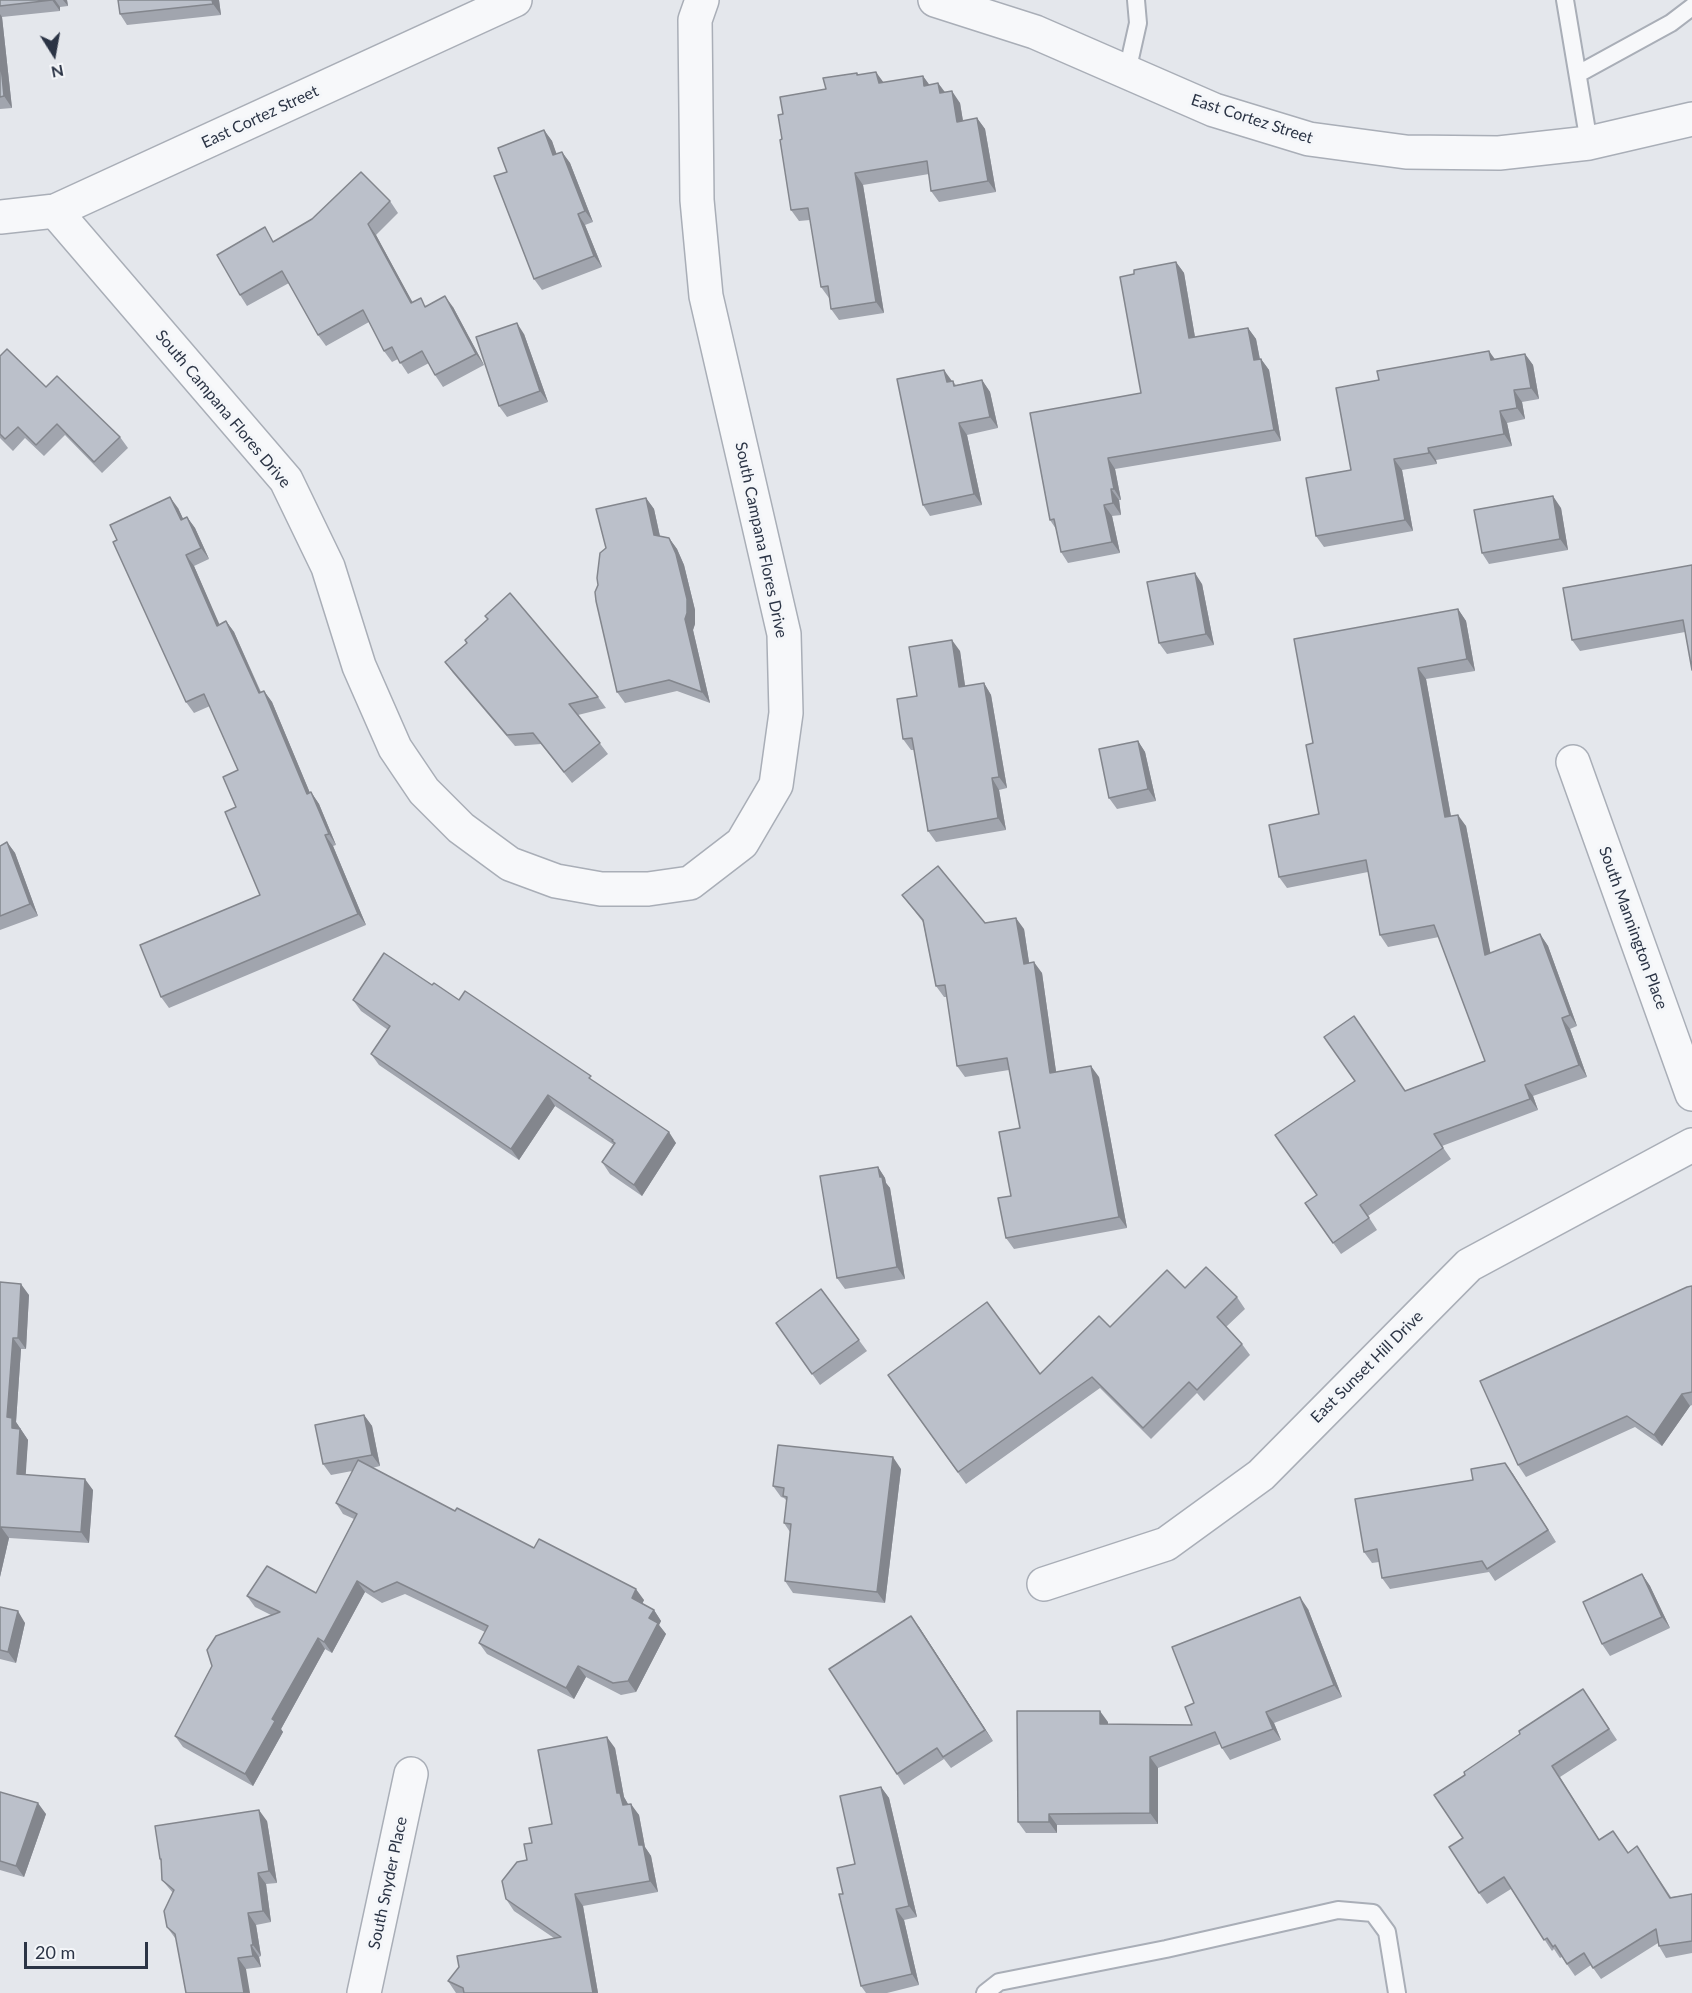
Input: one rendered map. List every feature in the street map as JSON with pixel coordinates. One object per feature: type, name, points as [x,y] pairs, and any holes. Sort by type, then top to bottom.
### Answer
[{"type":"street","name":"East Cortez Street","points":[[0,217],[55,211],[515,0]]},
{"type":"street","name":"South Campana Flores Drive","points":[[55,211],[286,480],[328,567],[359,666],[368,687],[395,748],[424,792],[461,828],[510,864],[556,881],[602,890],[648,890],[690,884],[742,843],[777,785],[786,713],[784,634],[706,296],[697,200],[695,20],[702,0]]},
{"type":"street","name":"East Cortez Street","points":[[935,0],[1035,32],[1214,110],[1310,139],[1406,152],[1499,153],[1590,143],[1692,119]]},
{"type":"street","name":"South Mannington Place","points":[[1573,762],[1692,1094]]},
{"type":"street","name":"East Sunset Hill Drive","points":[[1044,1584],[1166,1544],[1261,1475],[1469,1265],[1692,1145]]},
{"type":"street","name":"South Snyder Place","points":[[364,1993],[411,1774]]},
{"type":"lane","points":[[1127,72],[1138,23],[1136,0]]},
{"type":"lane","points":[[1565,0],[1590,143]]},
{"type":"lane","points":[[1578,74],[1671,23],[1692,7]]},
{"type":"lane","points":[[985,1993],[999,1982],[1166,1949],[1338,1910],[1373,1913],[1387,1932],[1397,1993]]},
{"type":"building","points":[[0,0],[52,0],[0,6]]},
{"type":"building","points":[[118,0],[212,0],[213,4],[120,14]]},
{"type":"building","points":[[0,56],[4,96],[0,97]]},
{"type":"building","points":[[876,72],[879,83],[923,76],[924,86],[938,83],[940,93],[952,91],[957,122],[977,118],[988,181],[931,191],[927,161],[855,173],[876,302],[831,309],[828,286],[821,287],[808,208],[791,210],[780,140],[782,139],[778,115],[783,114],[780,97],[826,89],[823,78]]},
{"type":"building","points":[[544,130],[553,155],[562,152],[585,211],[578,214],[594,256],[534,279],[494,176],[507,172],[498,148]]},
{"type":"building","points":[[361,172],[390,201],[368,224],[411,303],[421,298],[425,307],[445,296],[476,354],[435,375],[422,351],[400,363],[392,347],[384,351],[363,310],[318,335],[282,271],[240,295],[217,255],[265,227],[273,242],[312,219]]},
{"type":"building","points":[[1176,262],[1189,338],[1248,328],[1254,360],[1261,359],[1274,430],[1108,458],[1114,489],[1111,489],[1113,503],[1104,505],[1112,542],[1061,552],[1054,519],[1050,520],[1030,413],[1141,393],[1120,277],[1134,274],[1134,270]]},
{"type":"building","points":[[517,323],[540,391],[499,406],[476,337]]},
{"type":"building","points":[[7,349],[46,387],[57,376],[120,437],[94,462],[57,424],[36,445],[18,427],[5,439],[0,434],[0,356]]},
{"type":"building","points":[[1489,351],[1491,360],[1525,354],[1531,388],[1514,390],[1517,408],[1500,411],[1504,434],[1428,448],[1429,453],[1394,459],[1405,520],[1316,536],[1306,478],[1351,470],[1336,388],[1379,380],[1377,371]]},
{"type":"building","points":[[944,370],[947,382],[953,381],[954,386],[982,380],[990,417],[959,423],[974,494],[923,505],[897,379]]},
{"type":"building","points":[[1553,496],[1560,539],[1482,553],[1474,510]]},
{"type":"building","points":[[170,497],[181,520],[187,517],[201,548],[186,555],[217,626],[226,621],[259,693],[264,691],[307,794],[311,792],[329,834],[325,835],[358,914],[161,997],[140,945],[260,895],[225,812],[236,807],[223,777],[238,770],[204,694],[186,702],[113,542],[117,540],[110,525]]},
{"type":"building","points":[[646,498],[654,535],[669,538],[676,554],[687,599],[685,619],[702,692],[669,680],[617,692],[596,601],[600,553],[606,548],[596,509]]},
{"type":"building","points":[[1692,565],[1692,670],[1683,620],[1572,640],[1563,588]]},
{"type":"building","points":[[1195,573],[1206,634],[1159,643],[1147,582]]},
{"type":"building","points":[[510,593],[598,697],[569,704],[600,743],[564,772],[533,733],[507,735],[445,662],[467,643],[465,640],[488,619],[485,616]]},
{"type":"building","points":[[1458,609],[1467,659],[1418,668],[1445,817],[1458,815],[1485,955],[1540,934],[1570,1015],[1562,1018],[1579,1065],[1525,1085],[1530,1099],[1434,1134],[1443,1148],[1360,1205],[1369,1218],[1333,1243],[1305,1203],[1317,1195],[1275,1135],[1355,1081],[1324,1037],[1354,1016],[1405,1091],[1485,1061],[1434,925],[1380,935],[1366,860],[1279,877],[1269,825],[1319,814],[1306,745],[1313,743],[1294,639]]},
{"type":"building","points":[[952,640],[959,687],[984,683],[999,777],[992,778],[998,818],[928,831],[912,738],[903,739],[897,699],[917,696],[909,647]]},
{"type":"building","points":[[1138,741],[1148,789],[1109,798],[1099,749]]},
{"type":"building","points":[[7,842],[30,904],[0,916],[0,846]]},
{"type":"building","points":[[938,866],[985,923],[1016,918],[1024,964],[1034,962],[1050,1073],[1091,1066],[1119,1217],[1006,1238],[998,1198],[1011,1196],[999,1132],[1020,1128],[1007,1058],[957,1066],[945,985],[936,986],[923,920],[902,895]]},
{"type":"building","points":[[384,953],[459,1000],[465,991],[669,1132],[634,1185],[602,1162],[615,1143],[613,1140],[548,1095],[511,1149],[371,1054],[390,1026],[353,1000]]},
{"type":"building","points":[[878,1167],[880,1177],[882,1177],[897,1267],[837,1278],[820,1176]]},
{"type":"building","points":[[1206,1267],[1237,1297],[1217,1317],[1242,1344],[1197,1390],[1189,1382],[1143,1428],[1092,1377],[958,1472],[888,1375],[987,1302],[1040,1374],[1099,1316],[1110,1327],[1167,1270],[1185,1288]]},
{"type":"building","points":[[0,1282],[21,1284],[18,1338],[13,1338],[7,1417],[12,1418],[12,1428],[20,1429],[17,1474],[85,1479],[81,1532],[1,1527],[0,1530]]},
{"type":"building","points":[[1692,1286],[1692,1392],[1682,1394],[1654,1435],[1627,1416],[1518,1465],[1480,1381]]},
{"type":"building","points":[[821,1289],[859,1340],[812,1374],[776,1323]]},
{"type":"building","points":[[364,1415],[372,1455],[323,1464],[315,1425]]},
{"type":"building","points":[[778,1445],[893,1457],[877,1592],[785,1581],[791,1524],[784,1523],[787,1497],[783,1496],[784,1488],[773,1486]]},
{"type":"building","points":[[358,1460],[455,1511],[457,1508],[534,1548],[539,1539],[636,1589],[632,1598],[654,1610],[649,1618],[658,1623],[628,1681],[613,1683],[578,1666],[566,1688],[479,1643],[488,1626],[397,1582],[374,1592],[357,1581],[324,1642],[318,1638],[272,1719],[275,1721],[245,1774],[175,1736],[212,1666],[207,1650],[216,1636],[280,1612],[247,1596],[267,1566],[316,1593],[357,1514],[336,1503]]},
{"type":"building","points":[[1505,1463],[1548,1530],[1487,1569],[1482,1561],[1382,1578],[1377,1549],[1364,1552],[1355,1499],[1473,1480],[1471,1469]]},
{"type":"building","points":[[1642,1574],[1662,1617],[1602,1644],[1583,1602]]},
{"type":"building","points":[[1300,1597],[1334,1685],[1266,1712],[1273,1729],[1222,1748],[1215,1732],[1150,1757],[1150,1813],[1049,1814],[1049,1822],[1018,1822],[1017,1711],[1100,1711],[1100,1724],[1192,1725],[1185,1707],[1194,1703],[1172,1647]]},
{"type":"building","points":[[0,1607],[18,1611],[8,1652],[0,1650]]},
{"type":"building","points":[[911,1616],[985,1730],[943,1757],[937,1748],[897,1774],[829,1669]]},
{"type":"building","points":[[1583,1689],[1609,1729],[1552,1766],[1599,1840],[1613,1831],[1628,1853],[1637,1846],[1670,1898],[1692,1894],[1692,1941],[1659,1946],[1656,1929],[1593,1968],[1584,1953],[1567,1964],[1555,1945],[1553,1947],[1547,1938],[1544,1940],[1504,1877],[1479,1893],[1449,1847],[1463,1838],[1434,1795],[1520,1734],[1519,1731]]},
{"type":"building","points":[[607,1737],[617,1793],[620,1793],[623,1805],[631,1804],[639,1845],[643,1845],[650,1881],[575,1894],[593,1993],[464,1993],[463,1988],[448,1981],[459,1967],[457,1956],[561,1937],[506,1899],[502,1881],[517,1862],[527,1860],[524,1844],[532,1843],[529,1828],[552,1824],[538,1750]]},
{"type":"building","points":[[881,1787],[909,1906],[896,1909],[912,1974],[861,1986],[839,1894],[843,1894],[837,1868],[855,1864],[840,1796]]},
{"type":"building","points":[[0,1792],[38,1803],[16,1866],[0,1861]]},
{"type":"building","points":[[259,1810],[269,1871],[258,1873],[263,1911],[248,1913],[253,1956],[238,1958],[244,1993],[186,1993],[175,1934],[167,1927],[164,1911],[174,1890],[162,1880],[155,1826]]}]
